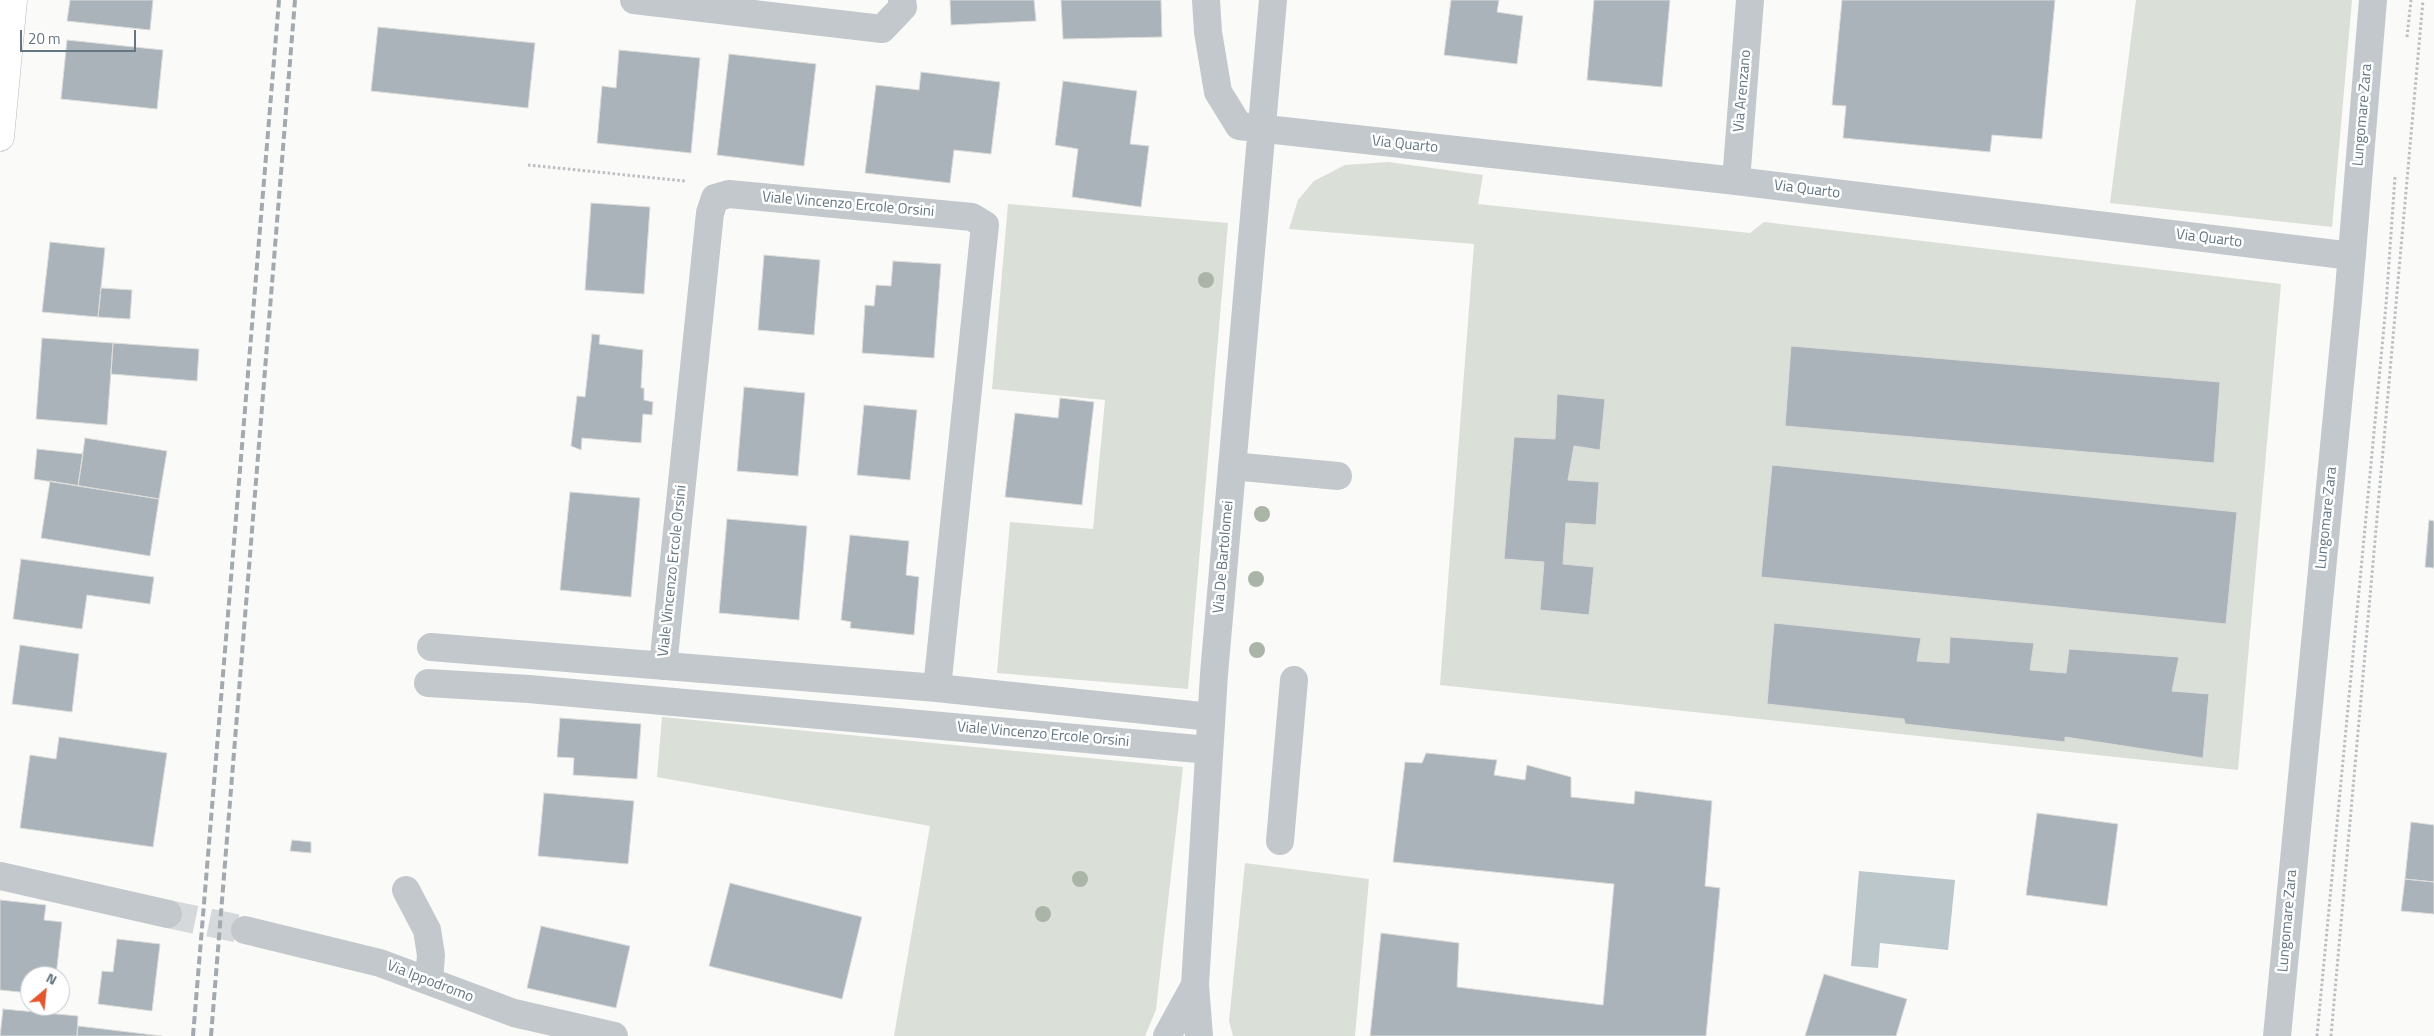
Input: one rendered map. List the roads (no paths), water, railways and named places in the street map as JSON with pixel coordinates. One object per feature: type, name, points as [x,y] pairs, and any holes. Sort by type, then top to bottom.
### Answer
[{"type":"main road","points":[[0,137],[13,0]]},
{"type":"street","points":[[634,0],[802,9],[882,29],[903,7],[902,0]]},
{"type":"street","points":[[1206,0],[1208,32],[1218,92],[1239,126],[1261,129]]},
{"type":"street","name":"Via De Bartolomei","points":[[1199,1036],[1195,985],[1211,717],[1273,0]]},
{"type":"street","name":"Via Arenzano","points":[[1736,181],[1750,0]]},
{"type":"street","name":"Lungomare Zara","points":[[2277,1036],[2352,256],[2373,0]]},
{"type":"street","name":"Via Quarto","points":[[1261,129],[1736,181],[2352,256]]},
{"type":"street","name":"Viale Vincenzo Ercole Orsini","points":[[663,666],[710,212],[715,198],[729,194],[972,217],[985,224],[937,688]]},
{"type":"street","points":[[1232,466],[1338,476]]},
{"type":"street","name":"Viale Vincenzo Ercole Orsini","points":[[430,647],[937,688],[1211,717]]},
{"type":"street","points":[[1280,841],[1294,680]]},
{"type":"street","name":"Viale Vincenzo Ercole Orsini","points":[[428,683],[548,690],[1209,750]]},
{"type":"street","points":[[0,876],[168,914]]},
{"type":"street","points":[[406,890],[427,930],[431,955],[429,981]]},
{"type":"street","name":"Via Ippodromo","points":[[245,930],[380,963],[514,1014],[614,1036]]},
{"type":"street","name":"Via De Bartolomei","points":[[1167,1036],[1195,985]]},
{"type":"tunnel","points":[[168,914],[245,930]]},
{"type":"railway","points":[[193,1036],[279,0]]},
{"type":"railway","points":[[211,1036],[295,0]]}]
